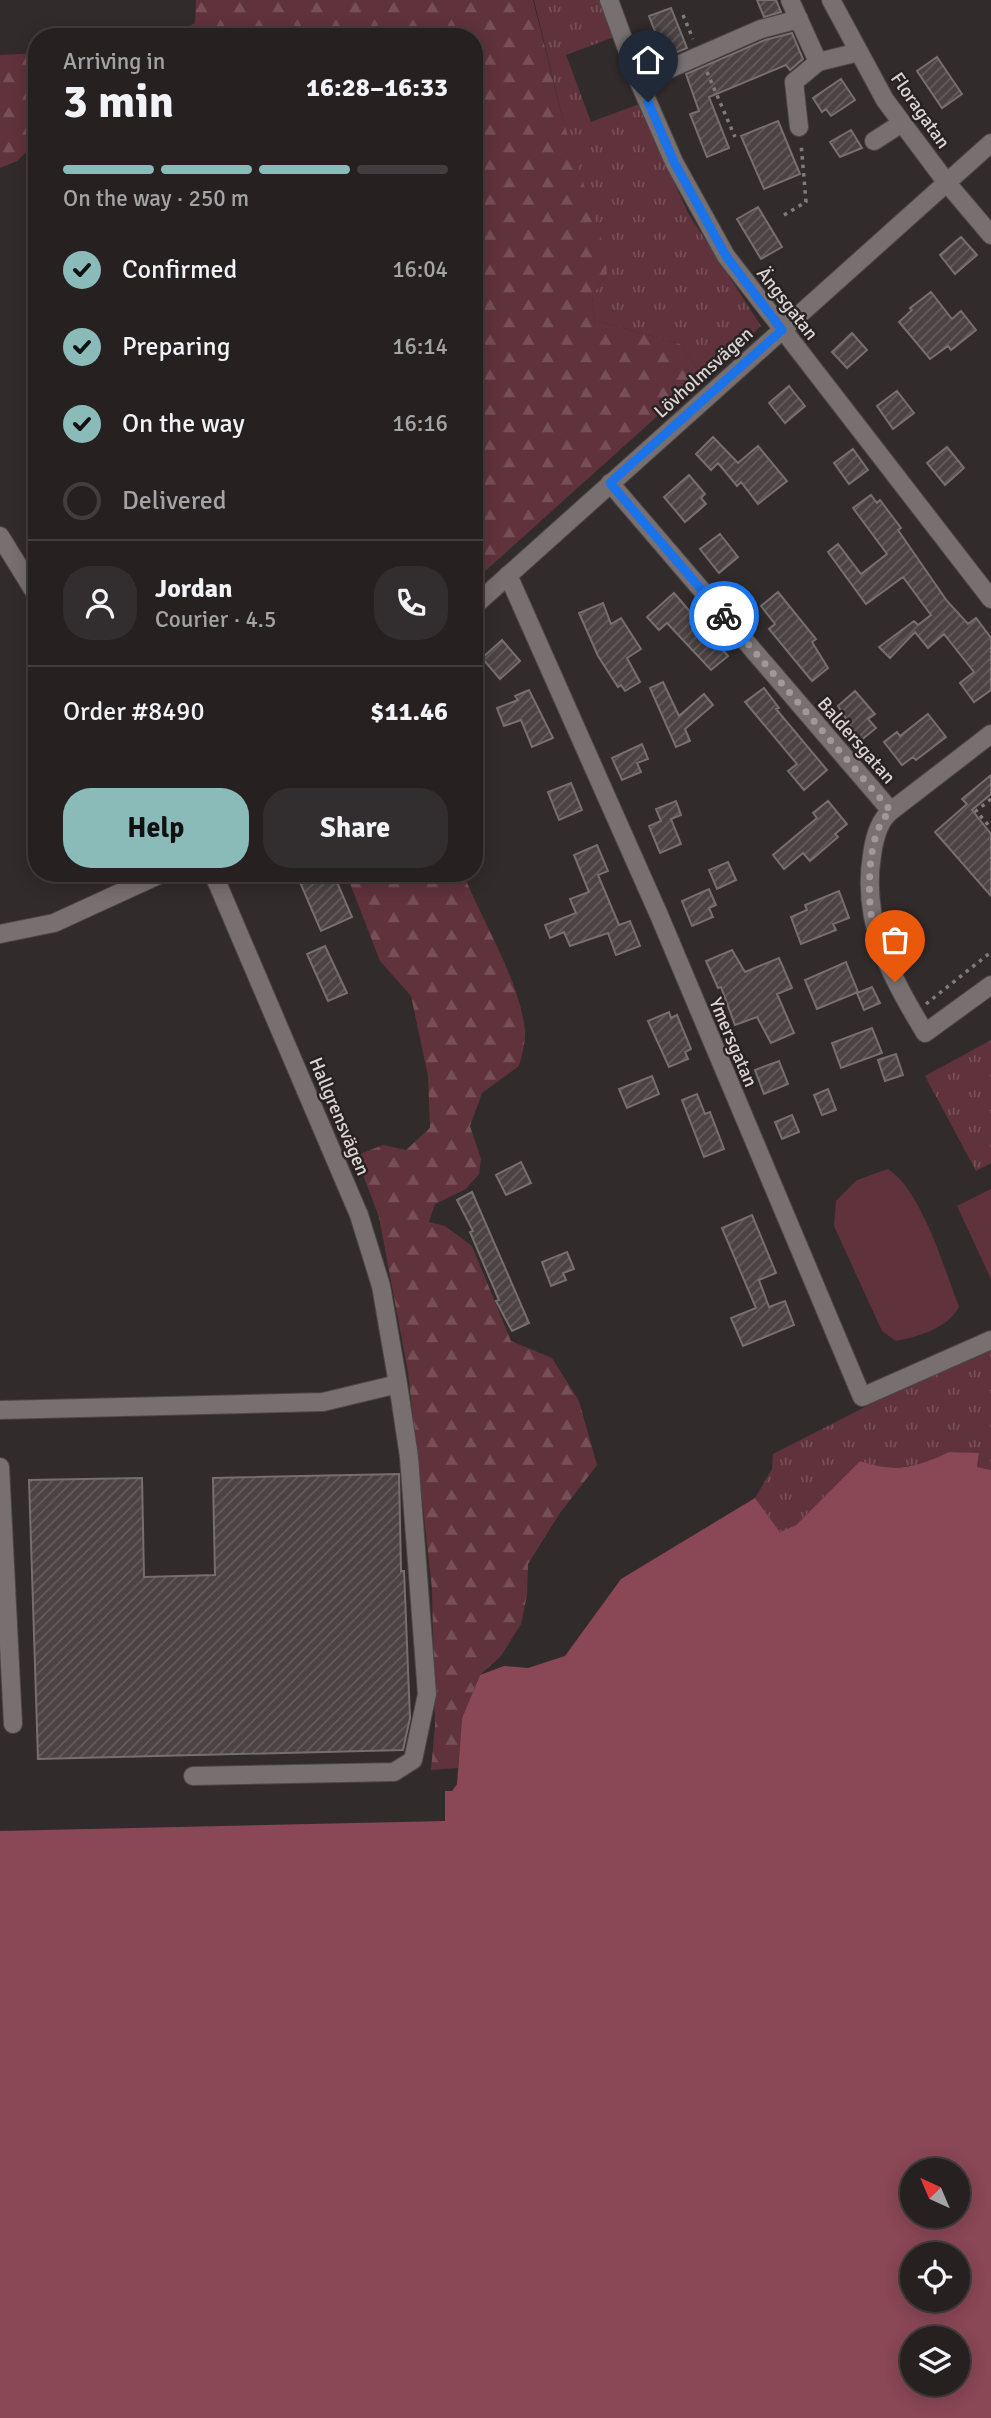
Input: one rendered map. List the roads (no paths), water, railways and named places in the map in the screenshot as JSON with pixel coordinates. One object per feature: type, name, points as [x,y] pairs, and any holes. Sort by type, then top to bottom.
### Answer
[{"type":"street","name":"Ängsgatan","points":[[609,0],[639,82],[674,162],[726,256],[991,599]]},
{"type":"street","points":[[790,0],[818,62]]},
{"type":"street","name":"Floragatan","points":[[831,0],[885,100],[947,183],[991,235]]},
{"type":"street","points":[[639,82],[761,29],[799,19]]},
{"type":"street","points":[[799,127],[794,82],[818,62],[859,51]]},
{"type":"street","points":[[874,141],[902,123]]},
{"type":"street","name":"Lövholmsvägen","points":[[483,598],[991,143]]},
{"type":"street","name":"Baldersgatan","points":[[610,483],[891,811],[874,838],[870,866],[873,926],[895,982],[925,1033],[991,985]]},
{"type":"street","points":[[0,536],[28,581]]},
{"type":"street","name":"Ymersgatan","points":[[508,575],[659,915],[862,1396],[991,1340]]},
{"type":"street","points":[[891,811],[991,734]]},
{"type":"street","points":[[0,934],[54,923],[143,882]]},
{"type":"street","name":"Hallgrensvägen","points":[[193,1776],[394,1772],[413,1760],[427,1694],[409,1457],[381,1286],[359,1215],[217,882]]},
{"type":"street","points":[[0,1410],[323,1402],[398,1384]]},
{"type":"street","points":[[0,1467],[13,1724]]}]
